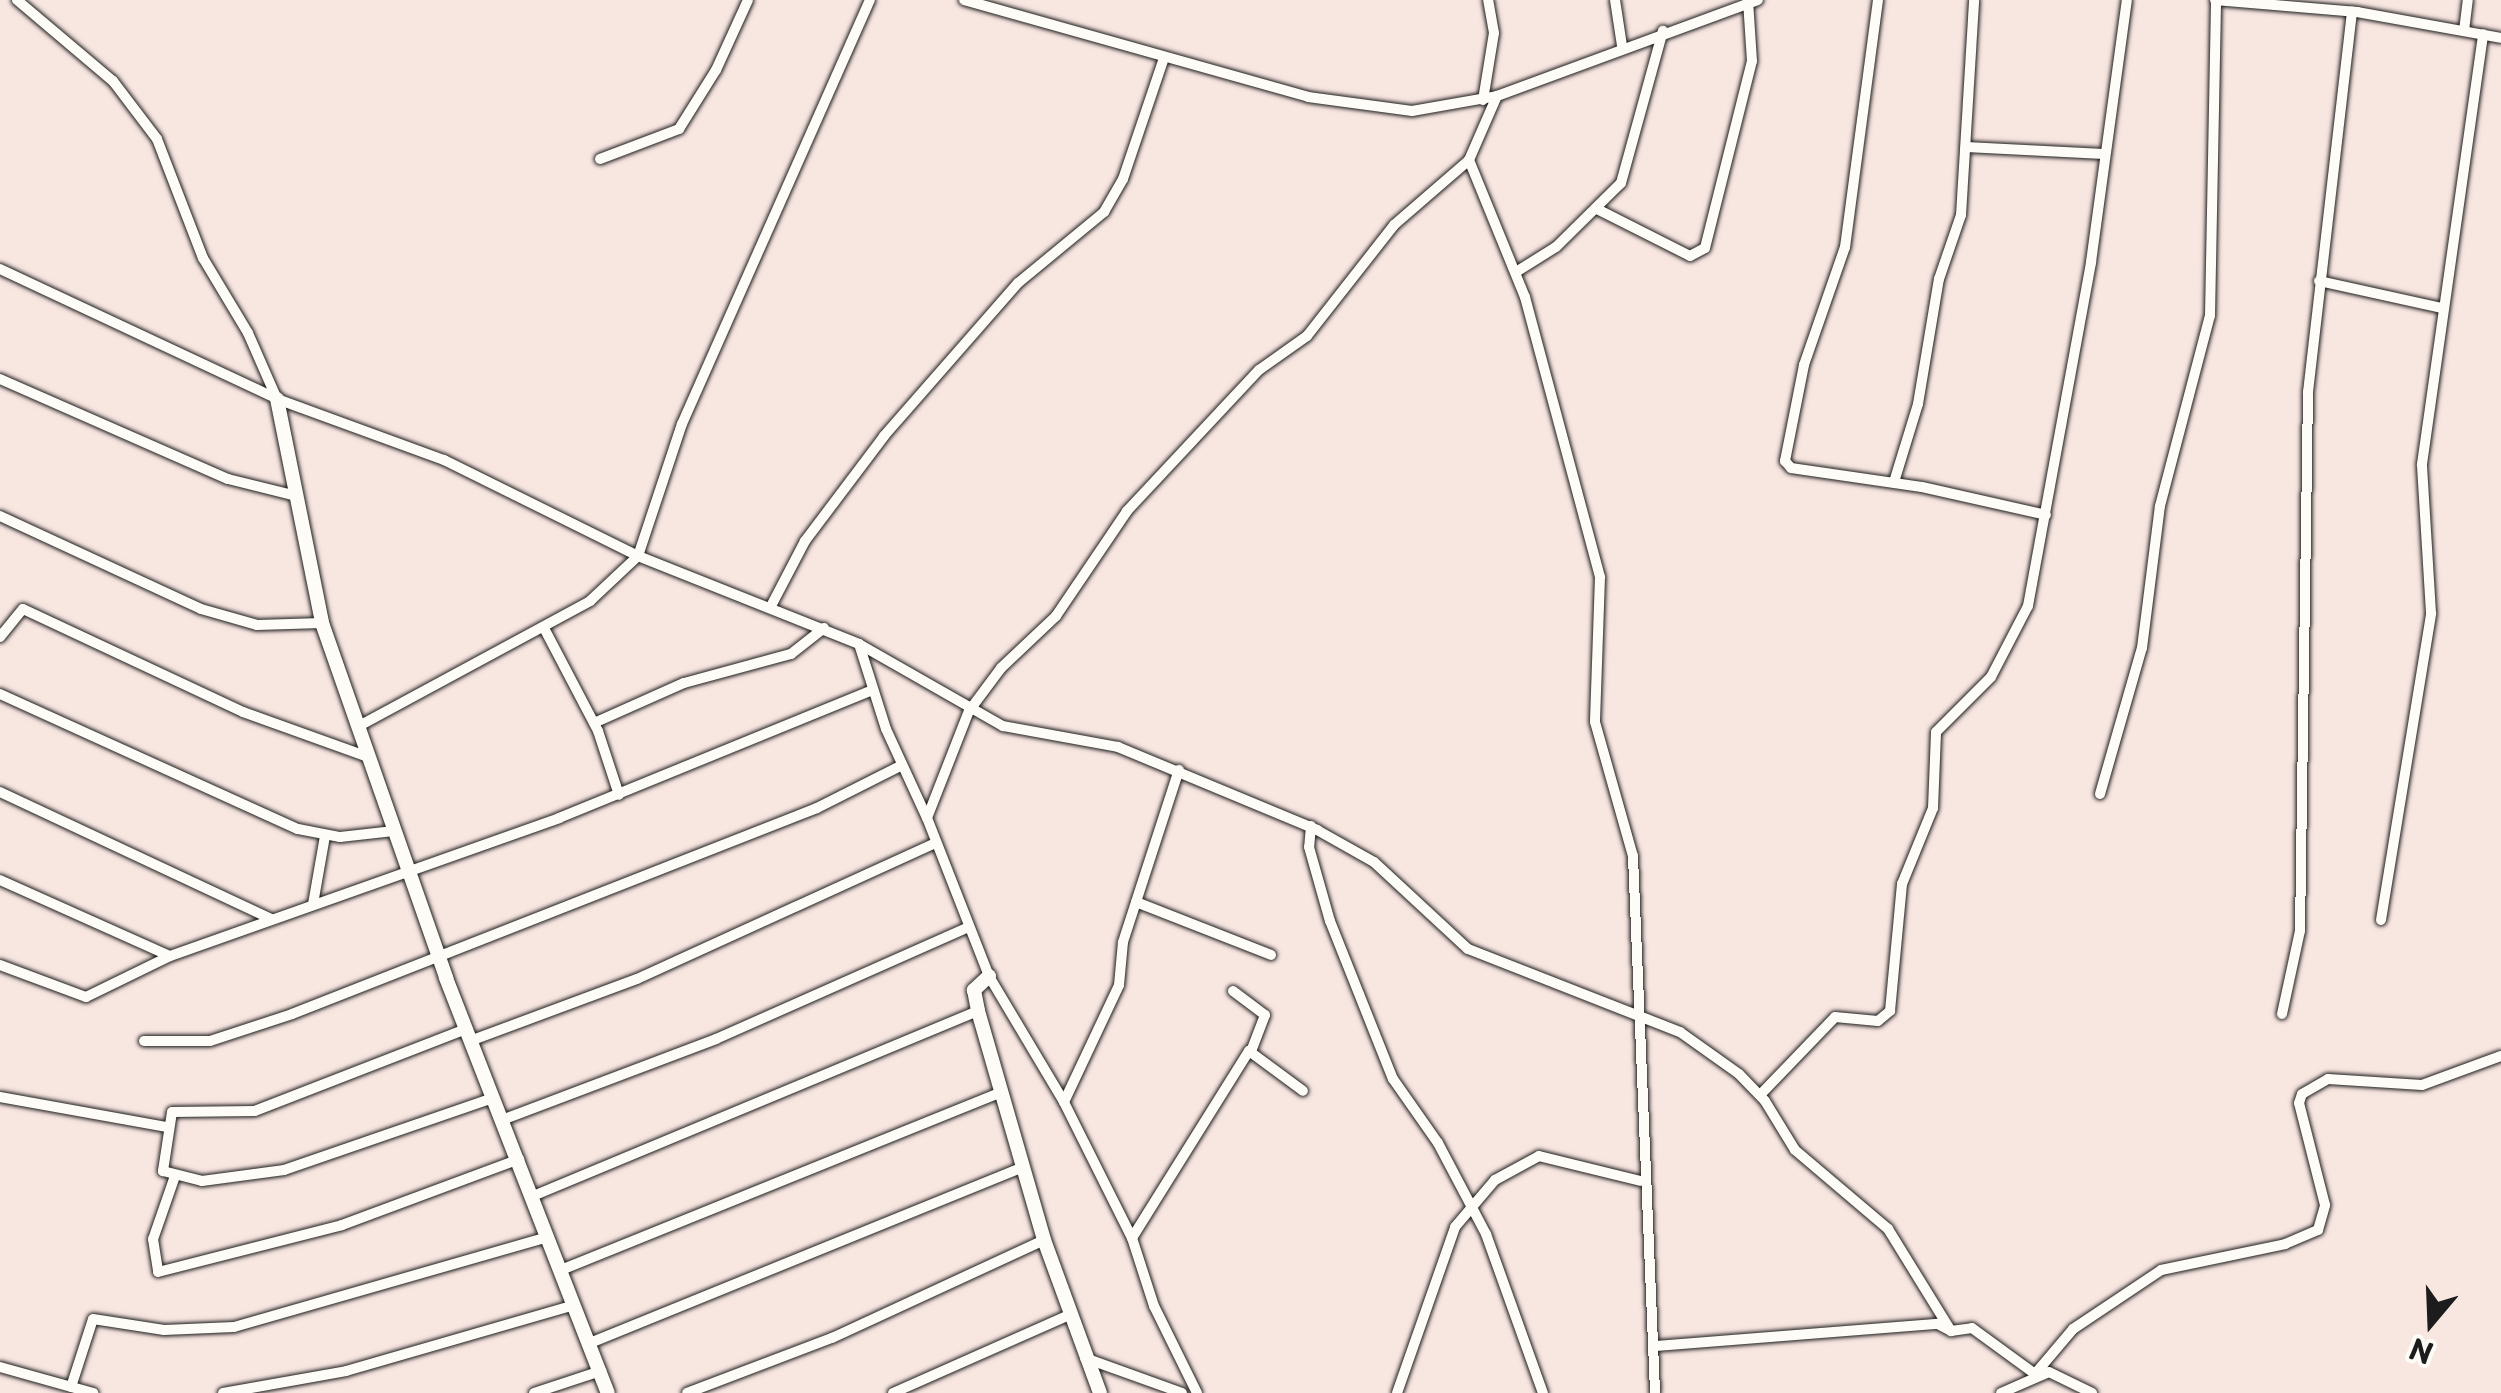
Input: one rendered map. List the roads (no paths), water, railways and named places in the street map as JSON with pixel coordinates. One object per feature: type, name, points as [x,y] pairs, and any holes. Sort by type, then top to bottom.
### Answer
[{"type":"street","points":[[17,0],[112,81],[157,140],[203,258],[248,333],[277,399],[292,495],[322,623],[407,871],[608,1393]]},
{"type":"street","points":[[600,159],[679,129],[716,70],[748,0]]},
{"type":"street","points":[[359,726],[544,628],[608,588],[638,556],[682,424],[870,0]]},
{"type":"street","points":[[964,0],[1040,16],[1164,58],[1379,111],[1497,96],[1664,30],[1752,1],[1752,61],[1705,248],[1690,256],[1597,209]]},
{"type":"street","points":[[1483,100],[1494,33],[1488,0]]},
{"type":"street","points":[[1615,0],[1622,46]]},
{"type":"street","points":[[1878,0],[1845,247],[1804,365],[1785,461],[1791,468],[1894,482],[2046,515]]},
{"type":"street","points":[[1894,482],[1918,404],[1938,279],[1961,215],[1974,0]]},
{"type":"street","points":[[1760,1095],[1835,1017],[1878,1021],[1890,1011],[1902,884],[1932,808],[1936,732],[1948,714],[1980,692],[2002,658],[2036,579],[2128,0]]},
{"type":"street","points":[[2100,794],[2142,648],[2160,506],[2210,316],[2215,0],[2355,8],[2501,38]]},
{"type":"street","points":[[2464,31],[2468,0]]},
{"type":"street","points":[[2282,1014],[2300,931],[2303,488],[2320,281],[2355,8]]},
{"type":"street","points":[[1516,272],[1597,209],[1621,183],[1664,30]]},
{"type":"street","points":[[2381,920],[2431,612],[2421,484],[2442,308],[2483,34]]},
{"type":"street","points":[[770,608],[805,541],[914,400],[1018,283],[1104,212],[1123,179],[1164,58]]},
{"type":"street","points":[[927,818],[969,710],[1001,668],[1056,616],[1126,511],[1250,379],[1307,336],[1394,225],[1469,160],[1497,96]]},
{"type":"street","points":[[1966,147],[2104,154]]},
{"type":"street","points":[[1469,160],[1516,272],[1546,392],[1569,443],[1600,577],[1595,722],[1632,856],[1642,1181],[1656,1346],[1656,1393]]},
{"type":"street","points":[[0,269],[277,399],[444,460],[638,556],[824,628],[859,644],[969,710],[1034,736],[1118,746],[1311,826],[1374,862],[1468,950],[1698,1042],[1760,1095],[1795,1150],[1888,1229],[1950,1331]]},
{"type":"street","points":[[2320,281],[2442,308]]},
{"type":"street","points":[[0,379],[228,479],[292,495]]},
{"type":"street","points":[[0,516],[201,609],[257,625],[322,623]]},
{"type":"street","points":[[0,637],[23,609],[242,712],[368,757]]},
{"type":"street","points":[[544,628],[594,723],[619,795]]},
{"type":"street","points":[[594,723],[684,683],[791,654],[824,628]]},
{"type":"street","points":[[859,644],[872,690],[988,976],[1064,1102],[1132,1238],[1154,1306],[1197,1393]]},
{"type":"street","points":[[0,964],[86,998],[170,956],[619,795],[872,690]]},
{"type":"street","points":[[0,694],[188,784],[324,836],[394,831]]},
{"type":"street","points":[[144,1041],[222,1038],[440,957],[817,808],[902,765]]},
{"type":"street","points":[[1064,1102],[1119,984],[1136,902],[1179,770]]},
{"type":"street","points":[[0,792],[271,919]]},
{"type":"street","points":[[1311,826],[1309,847],[1330,921],[1393,1079],[1438,1143],[1504,1274],[1543,1393]]},
{"type":"street","points":[[313,904],[324,836]]},
{"type":"street","points":[[493,1098],[284,1170],[223,1180],[163,1172],[172,1112],[255,1111],[468,1034],[637,979],[935,844]]},
{"type":"street","points":[[0,880],[170,956]]},
{"type":"street","points":[[1136,902],[1271,955]]},
{"type":"street","points":[[502,1120],[716,1039],[967,928]]},
{"type":"street","points":[[988,976],[974,990],[1000,1092],[1044,1240],[1100,1393]]},
{"type":"street","points":[[1132,1238],[1252,1049],[1264,1011],[1233,991]]},
{"type":"street","points":[[533,1196],[978,1010]]},
{"type":"street","points":[[1252,1049],[1303,1091]]},
{"type":"street","points":[[2035,1374],[2074,1329],[2161,1270],[2285,1244],[2318,1230],[2325,1204],[2302,1094],[2328,1079],[2422,1085],[2501,1056]]},
{"type":"street","points":[[561,1270],[1000,1092]]},
{"type":"street","points":[[0,1098],[168,1127]]},
{"type":"street","points":[[1397,1393],[1455,1227],[1495,1180],[1539,1156],[1642,1181]]},
{"type":"street","points":[[175,1176],[153,1239],[158,1272],[290,1242],[519,1159]]},
{"type":"street","points":[[590,1343],[1024,1168]]},
{"type":"street","points":[[71,1387],[94,1318],[164,1330],[234,1327],[548,1237]]},
{"type":"street","points":[[687,1393],[832,1338],[1044,1240]]},
{"type":"street","points":[[223,1393],[346,1371],[574,1305]]},
{"type":"street","points":[[892,1393],[1070,1314]]},
{"type":"street","points":[[1656,1346],[1938,1324],[1950,1331],[1972,1328],[2035,1374]]},
{"type":"street","points":[[1084,1358],[1182,1393]]},
{"type":"street","points":[[0,1366],[92,1393]]},
{"type":"street","points":[[534,1393],[600,1371]]},
{"type":"street","points":[[2000,1393],[2035,1374],[2049,1372],[2092,1393]]}]
